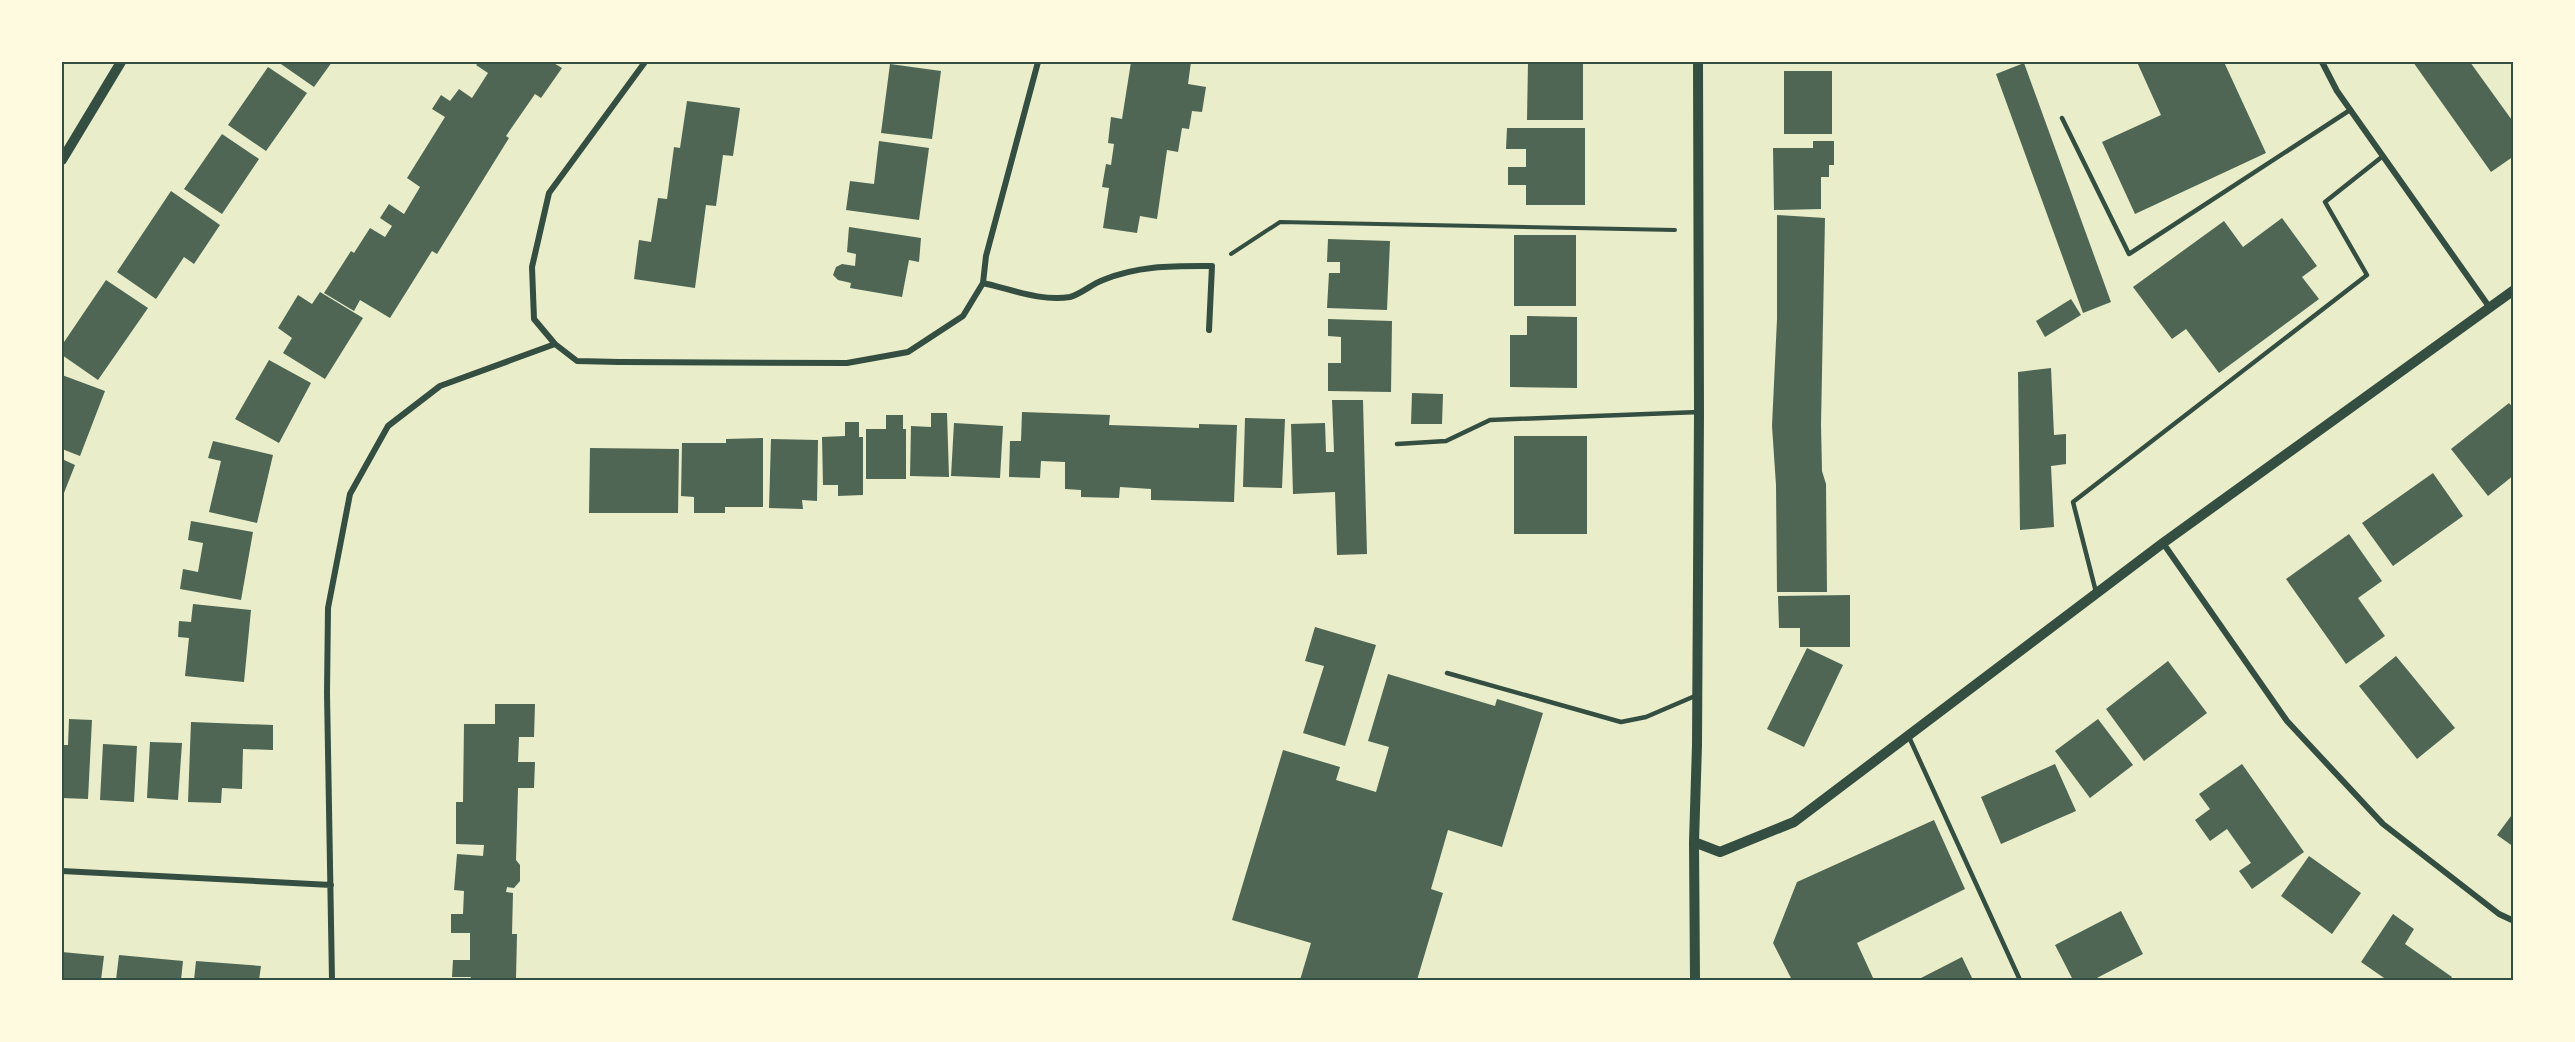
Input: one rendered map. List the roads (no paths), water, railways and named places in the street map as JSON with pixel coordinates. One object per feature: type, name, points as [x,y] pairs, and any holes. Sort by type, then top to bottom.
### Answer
[{"type":"street","points":[[62,160],[121,62]]},
{"type":"street","points":[[645,62],[549,193],[531,267],[534,319],[555,344],[577,361],[847,363],[908,352],[963,315],[983,283],[986,255],[1038,62]]},
{"type":"street","points":[[1695,981],[1694,842],[1698,695],[1699,412],[1698,62]]},
{"type":"street","points":[[2322,62],[2350,110],[2490,308]]},
{"type":"street","points":[[983,283],[1040,297],[1070,297],[1102,280],[1130,271],[1156,266],[1212,266],[1209,330]]},
{"type":"street","points":[[1694,842],[1720,852],[1794,822],[2163,543],[2514,290]]},
{"type":"street","points":[[332,981],[327,693],[328,608],[350,494],[388,426],[440,386],[555,344]]},
{"type":"street","points":[[2163,543],[2287,721],[2383,824],[2499,914],[2514,921]]},
{"type":"street","points":[[62,871],[331,885]]},
{"type":"lane","points":[[2062,118],[2129,254],[2350,110]]},
{"type":"lane","points":[[2096,593],[2073,502],[2367,274],[2325,202],[2383,156]]},
{"type":"lane","points":[[1397,444],[1446,441],[1490,420],[1699,412]]},
{"type":"lane","points":[[1448,674],[1621,722],[1646,717],[1698,695]]},
{"type":"lane","points":[[1908,736],[2020,981]]}]
